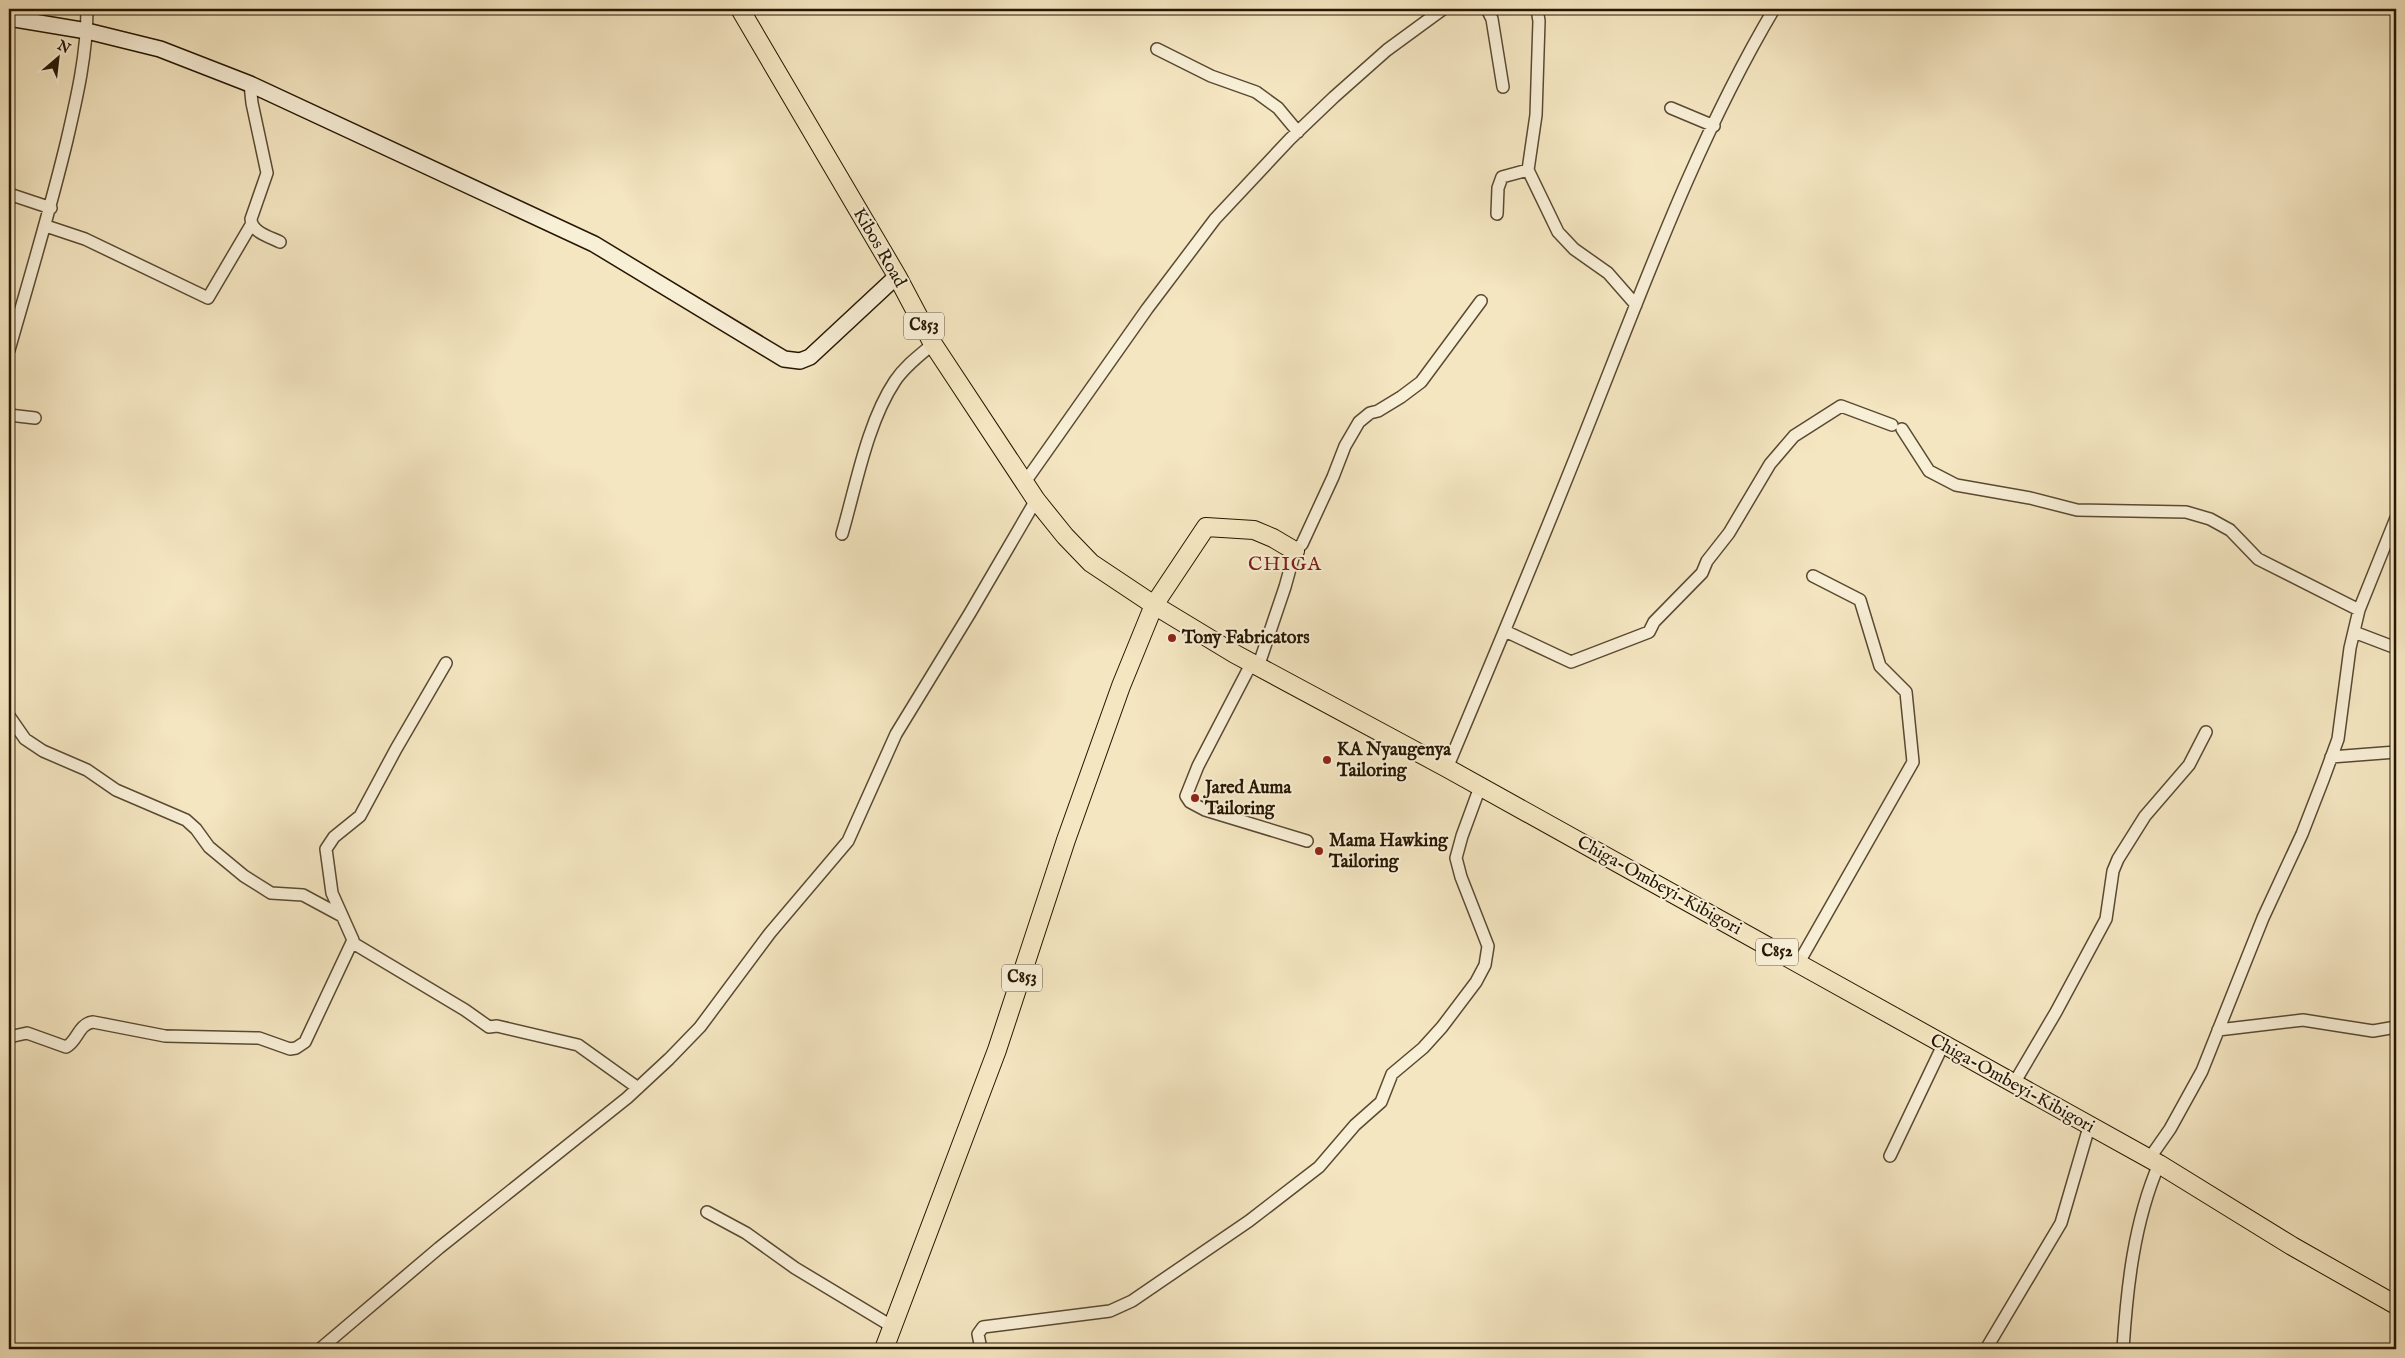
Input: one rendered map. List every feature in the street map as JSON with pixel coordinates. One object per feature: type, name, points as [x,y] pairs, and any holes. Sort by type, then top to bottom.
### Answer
[{"type":"main road","name":"Kibos Road","points":[[740,9],[897,276],[933,344],[1036,500],[1064,536],[1091,562],[1154,606]]},
{"type":"main road","points":[[1154,606],[1206,527],[1254,530],[1273,538],[1295,551]]},
{"type":"main road","name":"Chiga-Ombeyi-Kibigori","points":[[1154,606],[1256,665],[1447,768],[2154,1162],[2292,1246],[2396,1305]]},
{"type":"main road","name":"C853","points":[[884,1349],[997,1050],[1109,718],[1154,606]]},
{"type":"street","points":[[9,350],[51,208],[79,90],[87,31],[87,9]]},
{"type":"street","points":[[1025,482],[1147,309],[1215,219],[1298,132],[1387,50],[1443,9]]},
{"type":"street","points":[[1487,9],[1492,19],[1503,87]]},
{"type":"street","points":[[1537,9],[1539,21],[1536,115],[1528,170],[1558,232],[1574,249],[1608,272],[1636,305]]},
{"type":"street","points":[[1447,768],[1505,631],[1636,305],[1744,59],[1774,9]]},
{"type":"street","points":[[9,18],[87,31],[160,49],[250,84],[594,244],[784,359],[800,361],[810,357],[897,276]]},
{"type":"street","points":[[1156,49],[1211,76],[1256,92],[1278,108],[1298,132]]},
{"type":"street","points":[[46,226],[86,239],[208,298],[251,225],[251,219],[267,173],[252,103],[250,84]]},
{"type":"street","points":[[1671,108],[1714,126]]},
{"type":"street","points":[[1497,214],[1498,188],[1502,177],[1528,170]]},
{"type":"street","points":[[9,194],[51,208]]},
{"type":"street","points":[[251,225],[254,229],[280,242]]},
{"type":"street","points":[[1307,841],[1205,810],[1190,802],[1186,796],[1198,766],[1248,670],[1259,664],[1295,551],[1302,544],[1345,446],[1360,422],[1370,413],[1378,411],[1421,382],[1481,301]]},
{"type":"street","points":[[842,534],[870,436],[884,400],[904,370],[933,344]]},
{"type":"street","points":[[1505,631],[1571,662],[1649,632],[1654,622],[1702,573],[1708,561],[1729,533],[1770,464],[1794,436],[1841,406],[1897,427],[1930,471],[1956,485],[2030,498],[2076,510],[2186,512],[2210,519],[2230,530],[2258,559],[2359,610]]},
{"type":"street","points":[[9,415],[35,418]]},
{"type":"street","points":[[320,1349],[439,1248],[638,1088],[700,1027],[770,933],[818,875],[842,850],[896,734],[1036,500]]},
{"type":"street","points":[[2123,1349],[2138,1229],[2154,1162],[2202,1072],[2263,918],[2302,834],[2331,757],[2341,721],[2359,610],[2396,518]]},
{"type":"street","points":[[1798,964],[1913,762],[1906,692],[1880,666],[1860,600],[1813,576]]},
{"type":"street","points":[[2354,632],[2396,648]]},
{"type":"street","points":[[9,1037],[27,1033],[66,1047],[70,1045],[82,1027],[93,1022],[165,1036],[259,1038],[283,1048],[296,1048],[305,1042],[353,943],[353,937],[332,893],[326,849],[334,837],[360,816],[446,663]]},
{"type":"street","points":[[9,716],[25,739],[43,751],[87,770],[116,790],[186,820],[196,829],[208,847],[244,876],[271,894],[303,895],[342,916]]},
{"type":"street","points":[[2013,1085],[2052,1020],[2105,922],[2113,871],[2118,859],[2145,816],[2190,765],[2206,732]]},
{"type":"street","points":[[2331,757],[2396,752]]},
{"type":"street","points":[[981,1349],[978,1334],[983,1327],[1110,1310],[1132,1300],[1297,1185],[1329,1158],[1349,1132],[1380,1102],[1392,1074],[1423,1048],[1442,1027],[1476,982],[1485,965],[1488,946],[1461,877],[1456,858],[1480,787]]},
{"type":"street","points":[[353,943],[465,1010],[489,1027],[497,1026],[578,1045],[638,1088]]},
{"type":"street","points":[[2218,1030],[2303,1020],[2373,1031],[2396,1027]]},
{"type":"street","points":[[1890,1156],[1943,1045]]},
{"type":"street","points":[[1986,1349],[2061,1223],[2089,1127]]},
{"type":"street","points":[[707,1212],[746,1234],[795,1268],[893,1327]]},
{"type":"place","name":"Tony Fabricators","points":[[1172,638]]},
{"type":"place","name":"KA Nyaugenya Tailoring","points":[[1327,760]]},
{"type":"place","name":"Jared Auma Tailoring","points":[[1195,798]]},
{"type":"place","name":"Mama Hawking Tailoring","points":[[1319,851]]},
{"type":"district","name":"CHIGA","points":[[1285,564]]}]
